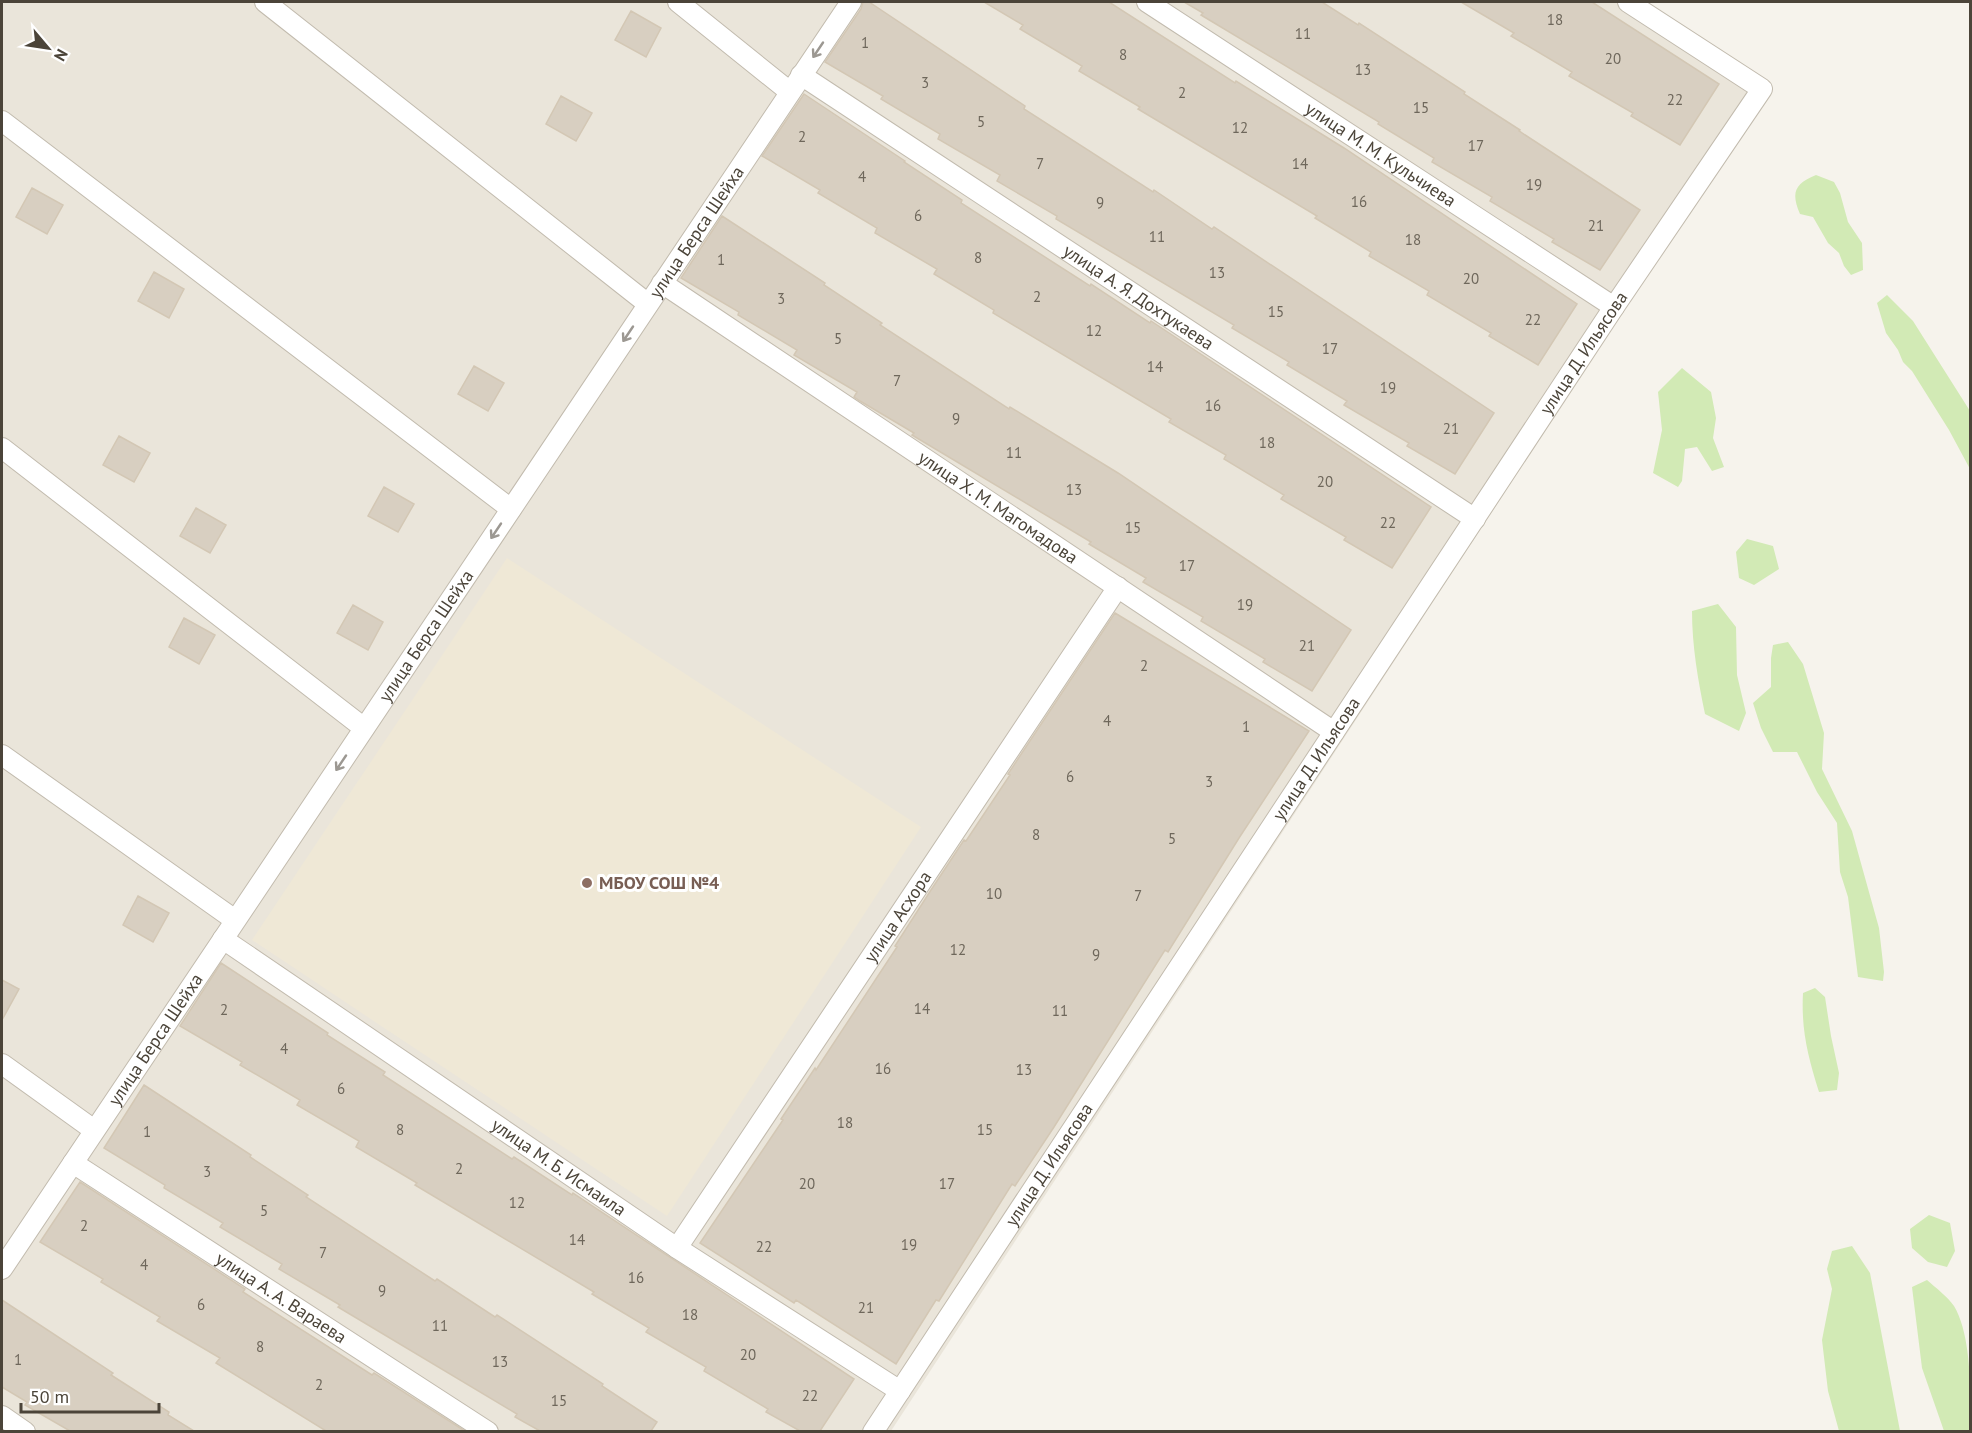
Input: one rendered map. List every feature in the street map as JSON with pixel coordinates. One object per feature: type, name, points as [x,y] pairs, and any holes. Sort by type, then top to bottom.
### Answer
[{"type":"street","points":[[265,2],[648,304]]},
{"type":"street","points":[[678,2],[790,92]]},
{"type":"street","name":"улица Берса Шейха","points":[[2,1269],[850,2]]},
{"type":"street","name":"улица М. М. Кульчиева","points":[[1147,2],[1614,307]]},
{"type":"street","name":"улица Д. Ильясова","points":[[873,1431],[1614,307],[1762,89],[1628,2]]},
{"type":"street","name":"улица А. Я. Дохтукаева","points":[[801,75],[1475,519]]},
{"type":"street","points":[[2,121],[511,509]]},
{"type":"street","name":"улица Х. М. Магомадова","points":[[662,283],[1334,732]]},
{"type":"street","points":[[2,448],[364,728]]},
{"type":"street","name":"улица Асхора","points":[[677,1248],[1118,587]]},
{"type":"street","points":[[2,756],[235,920]]},
{"type":"street","name":"улица М. Б. Исмаила","points":[[223,939],[677,1248],[900,1391]]},
{"type":"street","points":[[2,1064],[94,1130]]},
{"type":"street","name":"улица А. А. Вараева","points":[[73,1163],[488,1431]]},
{"type":"street","points":[[2,1416],[25,1431]]},
{"type":"shaded area","points":[[2,2],[1642,2],[1767,91],[891,1431],[2,1432]]},
{"type":"shaded area","name":"МБОУ СОШ №4","points":[[507,558],[921,827],[667,1216],[252,940]]},
{"type":"green space","points":[[1816,175],[1834,182],[1840,193],[1848,222],[1862,243],[1863,270],[1851,275],[1844,266],[1839,253],[1828,243],[1813,217],[1800,214],[1795,195],[1796,190],[1803,182]]},
{"type":"green space","points":[[1887,295],[1913,321],[1970,411],[1970,469],[1949,430],[1886,333],[1877,303]]},
{"type":"green space","points":[[1682,368],[1711,392],[1716,418],[1713,438],[1724,467],[1712,471],[1697,447],[1685,449],[1682,481],[1678,487],[1653,473],[1662,430],[1658,392]]},
{"type":"green space","points":[[1747,539],[1773,546],[1779,569],[1754,585],[1739,578],[1736,552]]},
{"type":"green space","points":[[1718,604],[1736,627],[1737,675],[1746,713],[1739,731],[1705,714],[1698,676],[1692,611]]},
{"type":"green space","points":[[1788,642],[1803,664],[1824,733],[1822,769],[1852,831],[1879,928],[1883,981],[1858,977],[1848,897],[1840,872],[1837,823],[1817,792],[1797,752],[1773,752],[1761,728],[1753,703],[1771,687],[1773,645]]},
{"type":"green space","points":[[1815,988],[1825,997],[1839,1073],[1837,1090],[1819,1092],[1809,1055],[1804,1031],[1803,993]]},
{"type":"green space","points":[[1929,1215],[1950,1223],[1955,1251],[1947,1267],[1928,1262],[1912,1248],[1910,1229]]},
{"type":"green space","points":[[1852,1246],[1870,1273],[1900,1431],[1839,1431],[1828,1391],[1822,1340],[1832,1289],[1827,1269],[1832,1251]]},
{"type":"green space","points":[[1927,1280],[1954,1306],[1964,1333],[1969,1367],[1970,1431],[1944,1431],[1922,1368],[1912,1287]]},
{"type":"building","points":[[863,2],[869,2],[1025,106],[1024,109],[1212,229],[1214,227],[1494,413],[1455,474],[1407,446],[1409,443],[1344,405],[1347,401],[1287,365],[1289,362],[1232,328],[1234,325],[1056,219],[1057,216],[997,181],[1000,175],[938,139],[940,134],[881,99],[883,96],[825,62],[861,9]]},
{"type":"building","points":[[984,2],[1109,2],[1235,83],[1236,81],[1344,148],[1577,304],[1538,365],[1489,336],[1491,333],[1427,295],[1429,291],[1369,256],[1371,252],[1315,218],[1317,216],[1079,71],[1082,66],[1020,29],[1023,25]]},
{"type":"building","points":[[1184,2],[1322,2],[1358,25],[1359,23],[1465,92],[1464,94],[1640,210],[1600,270],[1552,242],[1554,239],[1490,201],[1492,197],[1432,162],[1434,158],[1378,124],[1379,122],[1201,15],[1203,13]]},
{"type":"building","points":[[1461,2],[1592,2],[1719,84],[1680,145],[1631,116],[1633,113],[1569,76],[1572,72],[1511,36],[1514,33]]},
{"type":"building","points":[[631,11],[661,28],[646,57],[615,40]]},
{"type":"building","points":[[804,94],[962,200],[961,203],[1090,286],[1091,284],[1150,323],[1151,321],[1431,507],[1392,568],[1344,540],[1346,537],[1281,499],[1284,495],[1224,459],[1226,455],[1169,422],[1171,419],[993,313],[994,310],[934,274],[937,269],[875,233],[877,228],[818,193],[820,190],[762,156]]},
{"type":"building","points":[[561,96],[592,113],[576,141],[546,124]]},
{"type":"building","points":[[32,188],[63,205],[47,234],[16,217]]},
{"type":"building","points":[[722,216],[825,283],[824,285],[882,323],[880,325],[1009,409],[1010,407],[1118,473],[1351,630],[1312,691],[1263,662],[1265,659],[1201,621],[1203,617],[1143,582],[1146,578],[1089,544],[1091,542],[912,435],[914,433],[860,401],[854,397],[857,392],[794,355],[797,350],[681,278]]},
{"type":"building","points":[[154,272],[184,289],[169,318],[138,301]]},
{"type":"building","points":[[474,366],[504,383],[488,411],[458,394]]},
{"type":"building","points":[[119,436],[150,453],[134,482],[103,465]]},
{"type":"building","points":[[384,487],[414,504],[398,532],[368,516]]},
{"type":"building","points":[[196,508],[226,525],[210,553],[180,536]]},
{"type":"building","points":[[353,605],[383,622],[368,650],[337,633]]},
{"type":"building","points":[[1115,613],[1309,731],[1168,952],[1165,950],[1054,1127],[1015,1186],[1012,1184],[939,1301],[936,1300],[896,1364],[796,1300],[794,1303],[700,1243]]},
{"type":"building","points":[[184,618],[215,635],[199,664],[169,647]]},
{"type":"building","points":[[138,896],[169,913],[153,942],[123,925]]},
{"type":"building","points":[[221,963],[385,1072],[383,1075],[512,1159],[514,1157],[572,1195],[573,1193],[854,1379],[820,1431],[800,1431],[766,1412],[768,1409],[704,1371],[706,1367],[646,1332],[649,1328],[592,1294],[594,1292],[415,1185],[417,1183],[356,1147],[359,1141],[297,1105],[300,1100],[240,1065],[242,1062],[180,1026]]},
{"type":"building","points":[[2,980],[19,989],[2,1020]]},
{"type":"building","points":[[144,1085],[251,1155],[250,1157],[308,1195],[306,1197],[435,1281],[437,1279],[495,1317],[497,1315],[603,1384],[602,1386],[657,1422],[651,1431],[540,1431],[515,1417],[517,1414],[279,1269],[282,1264],[220,1227],[223,1223],[164,1188],[165,1185],[104,1148]]},
{"type":"building","points":[[80,1182],[245,1289],[243,1292],[372,1375],[374,1373],[465,1431],[326,1431],[216,1363],[220,1358],[157,1321],[160,1317],[101,1282],[103,1279],[40,1242]]},
{"type":"building","points":[[2,1300],[113,1373],[111,1375],[194,1431],[70,1431],[25,1405],[27,1402],[2,1387]]},
{"type":"place","name":"МБОУ СОШ №4","points":[[587,883]]}]
